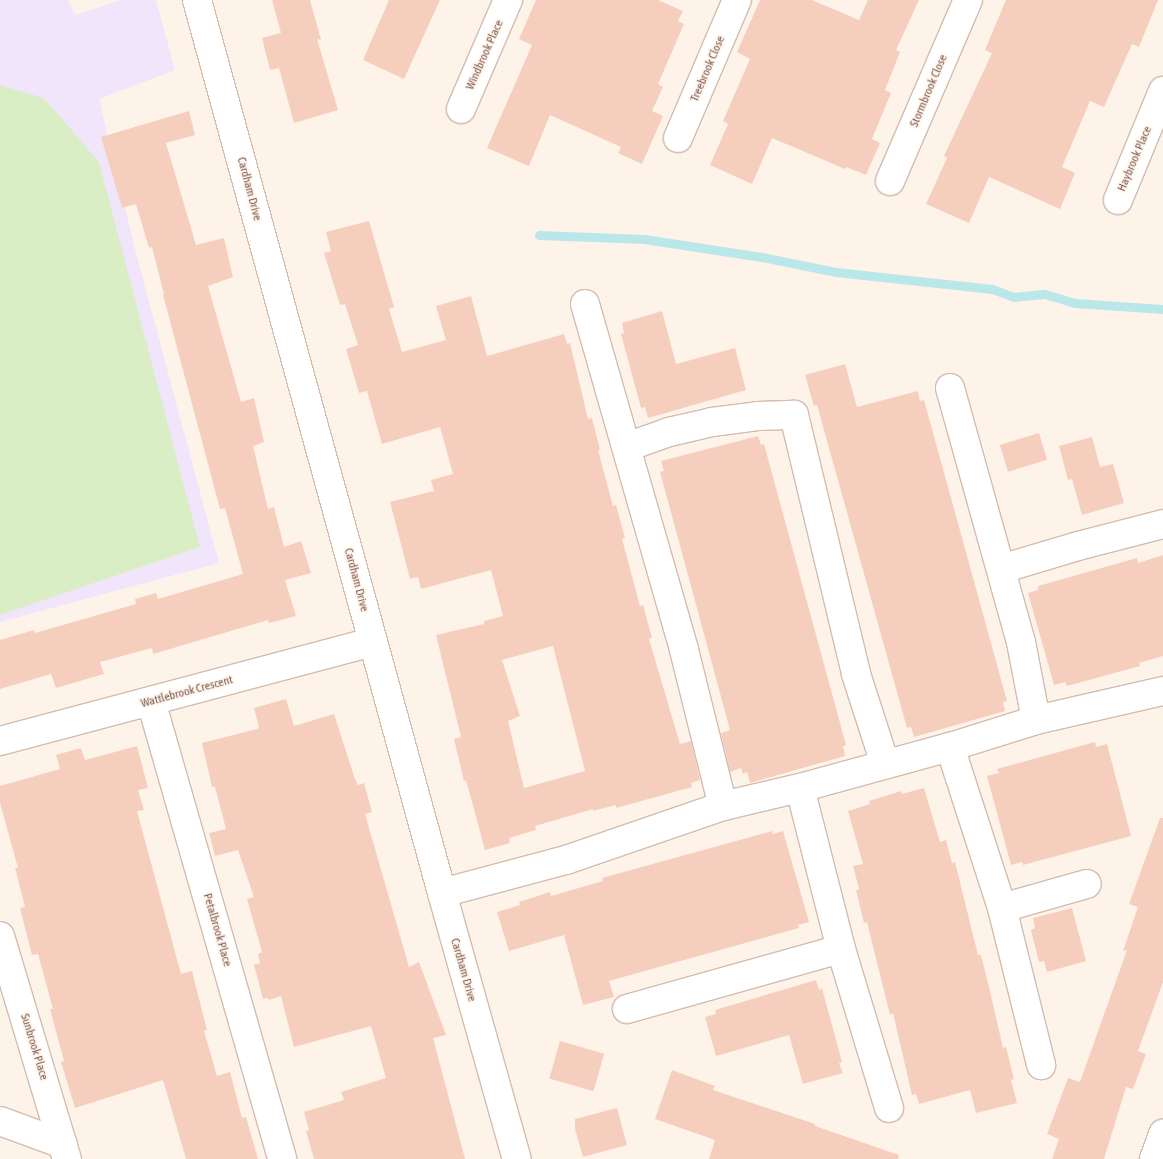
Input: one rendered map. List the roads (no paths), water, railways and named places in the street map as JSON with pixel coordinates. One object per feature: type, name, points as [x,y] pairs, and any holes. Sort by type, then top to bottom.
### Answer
[{"type":"street","name":"Cardham Drive","points":[[197,0],[442,893],[517,1159]]},
{"type":"street","name":"Windbrook Place","points":[[461,109],[508,0]]},
{"type":"street","name":"Treebrook Close","points":[[678,138],[737,0]]},
{"type":"street","name":"Stormbrook Close","points":[[890,181],[968,0]]},
{"type":"street","name":"Haybrook Place","points":[[1118,200],[1163,91]]},
{"type":"street","points":[[585,304],[684,650],[723,806]]},
{"type":"street","points":[[950,388],[1021,642],[1036,720]]},
{"type":"street","points":[[627,447],[669,432],[712,422],[758,416],[794,415],[856,674],[885,764]]},
{"type":"street","points":[[1001,569],[1078,546],[1163,524]]},
{"type":"street","name":"Wattlebrook Crescent","points":[[0,741],[373,642]]},
{"type":"street","points":[[442,893],[566,860],[723,806],[800,788],[950,747],[1036,720],[1163,691]]},
{"type":"street","name":"Petalbrook Place","points":[[151,701],[282,1159]]},
{"type":"street","points":[[950,747],[1002,908],[1041,1065]]},
{"type":"street","points":[[800,788],[841,949],[889,1108]]},
{"type":"street","points":[[1002,908],[1087,884]]},
{"type":"street","name":"Sunbrook Place","points":[[0,936],[65,1152]]},
{"type":"street","points":[[627,1009],[841,949]]},
{"type":"street","points":[[0,1121],[65,1152]]},
{"type":"street","points":[[1154,1159],[1163,1134]]},
{"type":"waterway","points":[[539,235],[644,239],[762,257],[836,272],[992,289],[1014,297],[1045,294],[1075,303],[1163,309]]}]
